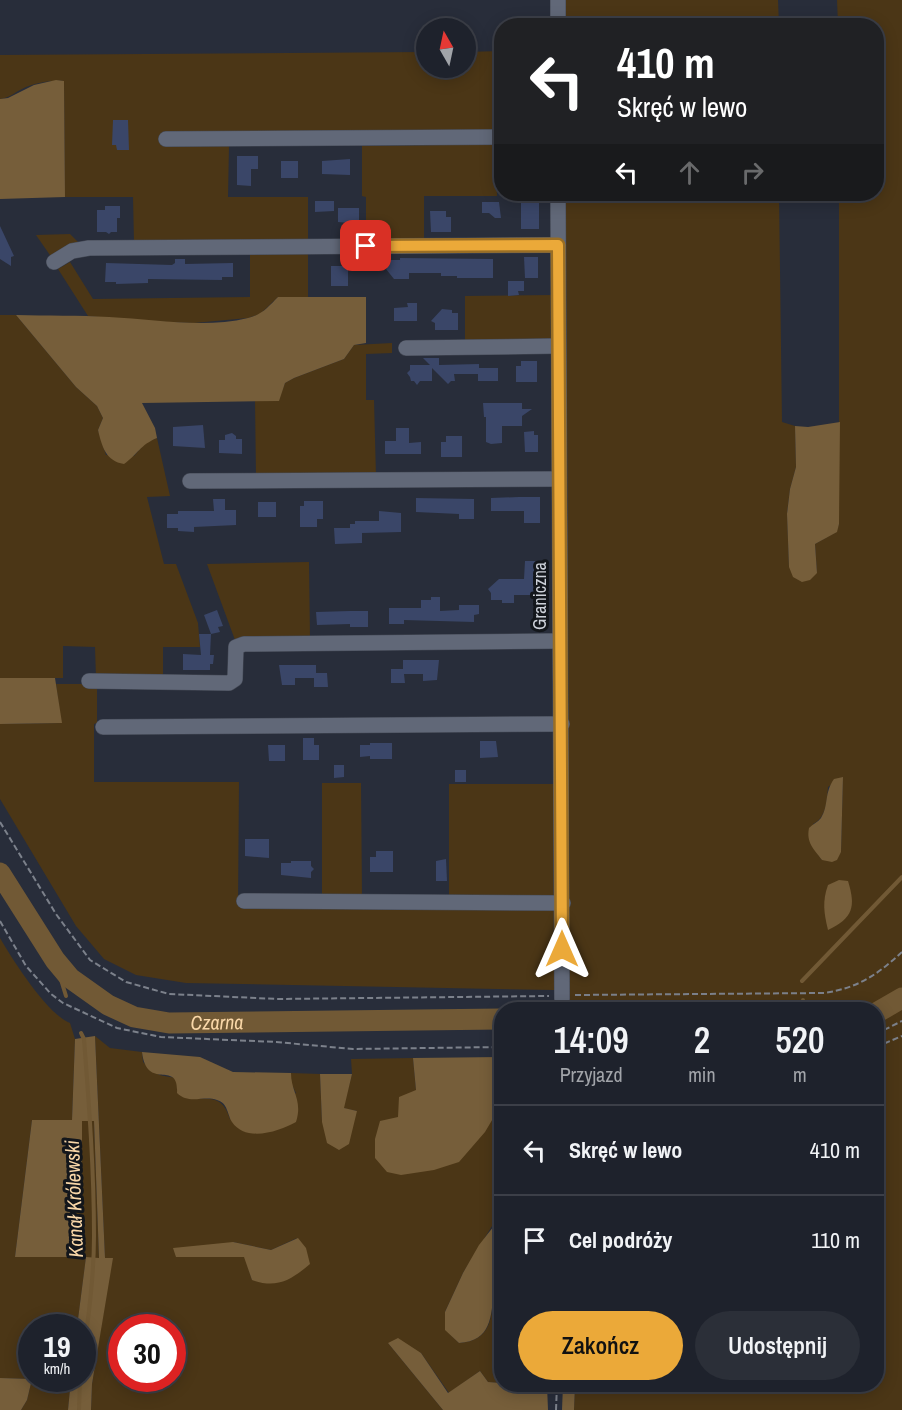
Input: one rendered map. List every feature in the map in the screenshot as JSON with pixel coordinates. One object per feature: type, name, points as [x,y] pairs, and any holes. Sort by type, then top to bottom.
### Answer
[{"type":"street","points":[[558,0],[558,18]]},
{"type":"street","points":[[166,140],[494,137]]},
{"type":"street","name":"Graniczna","points":[[558,201],[562,997]]},
{"type":"street","points":[[54,262],[72,251],[89,248],[558,245]]},
{"type":"street","points":[[406,348],[558,346]]},
{"type":"street","points":[[190,481],[559,479]]},
{"type":"street","points":[[89,681],[229,683],[235,679],[236,647],[244,644],[560,641]]},
{"type":"street","points":[[104,727],[561,724]]},
{"type":"street","points":[[244,901],[562,903]]},
{"type":"path","points":[[0,822],[56,914],[90,960],[126,982],[170,994],[277,999],[824,993],[860,984],[885,968],[902,952]]},
{"type":"path","points":[[0,921],[26,966],[51,994],[117,1028],[161,1037],[276,1042],[353,1049],[494,1047]]},
{"type":"path","points":[[884,1030],[902,1022]]},
{"type":"path","points":[[884,1044],[902,1036]]},
{"type":"path","points":[[556,1410],[557,1392]]},
{"type":"shaded area","points":[[564,0],[778,0],[779,18],[564,18]]},
{"type":"shaded area","points":[[837,0],[902,0],[902,1410],[574,1410],[575,1392],[884,1392],[884,1002],[566,1002],[569,784],[563,201],[779,201],[782,422],[795,426],[796,467],[787,513],[789,567],[817,573],[815,544],[836,532],[839,524],[839,201],[884,201],[884,18],[838,18]],"holes":[[[843,777],[841,852],[822,860],[817,853],[813,824],[821,818],[828,787]]]},
{"type":"shaded area","points":[[494,51],[494,132],[229,146],[228,197],[308,197],[308,242],[134,242],[133,197],[65,197],[64,81],[37,84],[0,99],[0,55],[416,52],[416,78],[476,78],[476,52]]},
{"type":"shaded area","points":[[56,80],[64,81],[65,197],[0,199],[0,99],[8,98],[34,85]]},
{"type":"shaded area","points":[[441,142],[494,142],[494,196],[424,196],[424,241],[366,241],[366,197],[362,196],[362,146],[442,145]]},
{"type":"shaded area","points":[[70,234],[78,242],[52,258],[36,235]]},
{"type":"shaded area","points":[[308,252],[308,297],[278,297],[260,314],[248,318],[194,323],[88,316],[58,269],[70,262],[93,299],[250,297],[250,253]]},
{"type":"shaded area","points":[[553,295],[554,341],[465,342],[465,296]]},
{"type":"shaded area","points":[[278,297],[366,297],[366,343],[354,345],[344,359],[285,383],[279,401],[142,403],[155,428],[157,438],[124,464],[113,460],[103,447],[98,430],[103,418],[97,406],[76,387],[16,315],[98,316],[214,323],[253,317],[265,310]]},
{"type":"shaded area","points":[[0,315],[16,315],[76,387],[97,406],[103,418],[98,430],[106,455],[134,456],[145,443],[157,438],[170,496],[147,497],[164,564],[176,564],[198,623],[200,647],[163,647],[163,679],[96,678],[95,647],[63,646],[63,678],[0,678]]},
{"type":"shaded area","points":[[392,343],[392,353],[366,354],[366,400],[374,400],[376,476],[256,477],[255,401],[278,401],[285,383],[344,359],[354,345]]},
{"type":"shaded area","points":[[840,422],[839,524],[837,532],[815,544],[817,573],[810,580],[802,582],[793,577],[789,567],[787,514],[796,467],[795,426],[808,427]]},
{"type":"shaded area","points":[[309,562],[310,638],[235,640],[207,564]]},
{"type":"shaded area","points":[[0,678],[55,678],[62,723],[0,724]]},
{"type":"shaded area","points":[[56,684],[97,684],[94,782],[239,782],[238,906],[324,908],[554,906],[554,990],[186,983],[136,975],[104,959],[76,926],[0,799],[0,724],[61,723]]},
{"type":"shaded area","points":[[843,777],[841,852],[837,860],[832,862],[822,860],[814,849],[809,838],[809,828],[821,818],[834,779]]},
{"type":"shaded area","points":[[322,783],[361,783],[362,898],[322,899]]},
{"type":"shaded area","points":[[449,784],[554,784],[554,896],[449,898]]},
{"type":"shaded area","points":[[839,880],[848,881],[852,905],[843,921],[828,930],[824,908],[826,891],[828,885]]},
{"type":"shaded area","points":[[0,938],[41,998],[61,1018],[70,1023],[75,1039],[72,1120],[32,1120],[15,1257],[70,1227],[82,1180],[82,1120],[94,1120],[99,1258],[86,1258],[79,1314],[18,1314],[18,1379],[0,1378]]},
{"type":"shaded area","points":[[95,1036],[110,1048],[142,1052],[143,1062],[153,1071],[176,1080],[178,1093],[186,1097],[215,1100],[221,1103],[230,1119],[296,1093],[291,1083],[291,1073],[320,1074],[322,1122],[357,1111],[343,1108],[352,1074],[351,1059],[413,1058],[416,1090],[494,1107],[494,1224],[463,1273],[445,1312],[445,1329],[459,1343],[478,1338],[488,1326],[491,1318],[494,1290],[494,1382],[488,1382],[480,1371],[449,1393],[421,1353],[388,1343],[443,1410],[91,1410],[92,1392],[96,1392],[96,1359],[112,1258],[105,1258]],"holes":[[[297,1238],[252,1280],[245,1257],[233,1242],[271,1250]]]},
{"type":"shaded area","points":[[95,1036],[105,1258],[113,1258],[96,1360],[96,1314],[79,1314],[86,1257],[99,1258],[94,1121],[82,1121],[82,1180],[73,1211],[68,1257],[15,1257],[32,1120],[72,1120],[75,1039]]},
{"type":"shaded area","points":[[142,1052],[200,1057],[233,1072],[291,1073],[298,1108],[296,1122],[281,1129],[263,1133],[246,1132],[232,1122],[221,1101],[182,1097],[177,1093],[173,1078],[150,1071],[145,1064]]},
{"type":"shaded area","points":[[494,1057],[494,1117],[485,1132],[459,1162],[434,1170],[401,1175],[387,1172],[375,1158],[375,1139],[380,1121],[398,1117],[399,1097],[416,1090],[413,1058]]},
{"type":"shaded area","points":[[320,1074],[352,1074],[344,1108],[357,1111],[349,1144],[339,1150],[327,1143],[322,1122]]},
{"type":"shaded area","points":[[494,1226],[494,1290],[490,1318],[488,1326],[478,1338],[459,1343],[445,1330],[445,1312],[479,1245]]},
{"type":"shaded area","points":[[298,1238],[306,1248],[310,1264],[290,1278],[269,1284],[252,1280],[244,1257],[176,1257],[173,1248],[233,1242],[271,1250]]},
{"type":"shaded area","points":[[398,1338],[421,1353],[448,1393],[480,1371],[488,1382],[494,1382],[494,1392],[547,1392],[548,1410],[443,1410],[388,1343]]},
{"type":"shaded area","points":[[0,1378],[18,1379],[18,1392],[29,1392],[27,1400],[21,1410],[0,1410]]},
{"type":"shaded area","points":[[29,1392],[70,1392],[68,1410],[21,1410]]},
{"type":"shaded area","points":[[70,1392],[92,1392],[91,1410],[68,1410]]},
{"type":"shaded area","points":[[563,1392],[575,1392],[574,1410],[562,1410]]},
{"type":"building","points":[[113,120],[128,120],[129,150],[117,150],[116,145],[112,145]]},
{"type":"building","points":[[237,156],[258,156],[258,169],[251,169],[251,186],[237,185]]},
{"type":"building","points":[[350,159],[350,175],[322,174],[322,161]]},
{"type":"building","points":[[281,161],[298,161],[298,178],[281,178]]},
{"type":"building","points":[[315,201],[334,201],[334,211],[315,212]]},
{"type":"building","points":[[482,202],[499,202],[501,218],[482,213]]},
{"type":"building","points":[[521,202],[539,202],[539,229],[521,229]]},
{"type":"building","points":[[105,206],[120,206],[117,232],[109,234],[97,232],[97,210],[105,210]]},
{"type":"building","points":[[338,208],[359,208],[359,224],[338,222]]},
{"type":"building","points":[[430,211],[446,211],[446,217],[451,217],[451,232],[431,232]]},
{"type":"building","points":[[0,226],[14,256],[11,257],[11,266],[0,259]]},
{"type":"building","points":[[524,257],[538,257],[538,278],[525,278]]},
{"type":"building","points":[[400,258],[493,259],[493,278],[457,278],[457,276],[441,276],[441,273],[409,273],[409,279],[394,279],[386,269],[388,260],[400,260]]},
{"type":"building","points":[[175,259],[185,259],[185,264],[233,263],[233,277],[222,277],[222,280],[148,279],[148,283],[105,282],[106,263],[172,265]]},
{"type":"building","points":[[331,266],[348,266],[348,286],[331,286]]},
{"type":"building","points":[[508,281],[524,281],[524,291],[518,291],[519,295],[508,296]]},
{"type":"building","points":[[407,303],[417,303],[417,321],[394,321],[394,308],[408,307]]},
{"type":"building","points":[[442,309],[458,313],[458,330],[435,330],[435,323],[431,321]]},
{"type":"building","points":[[423,358],[439,358],[439,365],[479,364],[479,368],[498,368],[498,381],[478,381],[478,374],[454,374],[455,381],[448,384],[432,368],[432,381],[420,381],[417,385],[411,381],[407,373],[410,365],[430,365]]},
{"type":"building","points":[[521,361],[537,361],[537,382],[516,382],[516,366],[521,366]]},
{"type":"building","points":[[483,403],[522,403],[522,409],[532,409],[522,416],[522,426],[502,426],[502,443],[491,444],[486,442],[486,417],[484,417]]},
{"type":"building","points":[[203,425],[205,448],[173,446],[173,427]]},
{"type":"building","points":[[396,428],[409,428],[409,443],[421,442],[421,454],[385,454],[385,441],[396,441]]},
{"type":"building","points":[[534,431],[534,435],[538,435],[538,452],[525,452],[524,432]]},
{"type":"building","points":[[232,433],[236,439],[242,439],[242,454],[219,453],[219,440],[225,440],[225,435]]},
{"type":"building","points":[[446,436],[462,436],[462,457],[441,457],[441,442],[446,442]]},
{"type":"building","points":[[540,497],[540,523],[524,523],[524,511],[491,511],[491,498]]},
{"type":"building","points":[[416,498],[474,499],[474,519],[459,519],[459,514],[416,512]]},
{"type":"building","points":[[213,499],[225,499],[225,510],[236,510],[236,525],[194,527],[194,532],[167,528],[167,514],[178,514],[178,511],[214,511]]},
{"type":"building","points":[[304,501],[323,501],[323,519],[317,519],[317,527],[300,527],[300,506],[304,506]]},
{"type":"building","points":[[258,502],[276,502],[276,517],[258,517]]},
{"type":"building","points":[[379,511],[401,513],[401,532],[362,533],[362,543],[335,544],[334,528],[350,528],[350,524],[355,524],[355,521],[379,521]]},
{"type":"building","points":[[525,561],[535,561],[540,570],[540,595],[514,595],[514,603],[491,600],[491,593],[488,589],[499,579],[524,579]]},
{"type":"building","points":[[431,597],[440,597],[440,611],[459,610],[459,605],[479,605],[479,614],[474,615],[474,622],[404,620],[404,624],[389,624],[389,608],[421,608],[421,600],[431,600]]},
{"type":"building","points":[[217,610],[223,626],[218,627],[220,632],[211,634],[204,615]]},
{"type":"building","points":[[368,611],[368,627],[350,627],[350,624],[317,625],[316,612]]},
{"type":"building","points":[[199,634],[211,634],[210,655],[214,655],[210,670],[183,670],[183,654],[201,655]]},
{"type":"building","points":[[403,660],[439,660],[437,680],[423,681],[423,674],[404,674],[405,683],[391,683],[391,669],[403,669]]},
{"type":"building","points":[[279,665],[316,665],[316,673],[327,673],[328,687],[314,687],[314,678],[295,678],[295,685],[282,685]]},
{"type":"building","points":[[303,738],[314,738],[314,745],[319,745],[319,760],[303,760]]},
{"type":"building","points":[[480,741],[496,741],[498,757],[480,758]]},
{"type":"building","points":[[370,743],[392,743],[392,759],[360,757],[360,745],[370,745]]},
{"type":"building","points":[[268,745],[285,745],[285,761],[269,761]]},
{"type":"building","points":[[334,765],[344,765],[344,777],[334,778]]},
{"type":"building","points":[[455,770],[466,770],[466,782],[455,782]]},
{"type":"building","points":[[245,839],[269,839],[269,858],[245,856]]},
{"type":"building","points":[[376,851],[393,851],[393,872],[370,872],[370,857],[376,857]]},
{"type":"building","points":[[446,859],[447,881],[436,881],[436,861]]},
{"type":"building","points":[[291,861],[311,861],[314,869],[311,872],[311,878],[281,875],[281,863],[291,863]]},
{"type":"waterway","name":"Czarna","points":[[0,873],[55,960],[70,978],[108,1005],[134,1017],[169,1023],[494,1019]]},
{"type":"waterway","points":[[802,981],[902,877]]},
{"type":"waterway","name":"Kanał Królewski","points":[[55,960],[66,996]]},
{"type":"waterway","name":"Czarna","points":[[884,1008],[902,998]]},
{"type":"waterway","name":"Kanał Królewski","points":[[81,1033],[84,1039],[93,1187],[94,1252],[88,1314]]},
{"type":"waterway","name":"Kanał Królewski","points":[[79,1410],[80,1392]]},
{"type":"route","points":[[366,246],[558,245],[562,949]]}]
